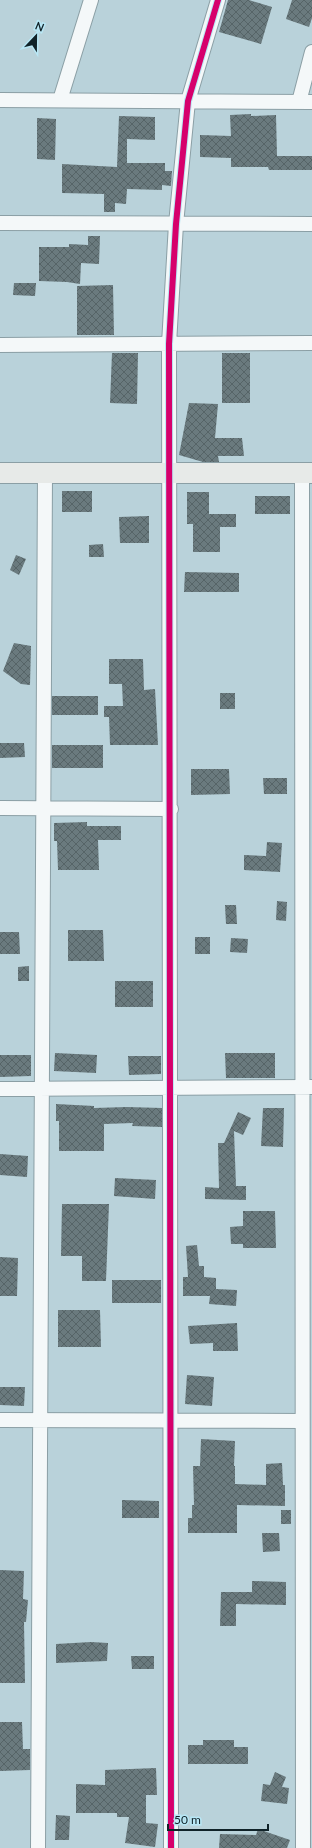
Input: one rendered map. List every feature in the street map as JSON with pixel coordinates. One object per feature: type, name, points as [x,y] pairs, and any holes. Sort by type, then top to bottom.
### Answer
[{"type":"street","points":[[60,100],[92,0]]},
{"type":"street","points":[[171,1848],[171,809],[169,344],[176,224],[188,101],[218,0]]},
{"type":"street","points":[[0,100],[305,102],[312,52]]},
{"type":"street","points":[[0,223],[312,224]]},
{"type":"street","points":[[0,345],[312,343]]},
{"type":"street","points":[[38,1848],[45,473]]},
{"type":"street","points":[[0,474],[307,473],[307,1087],[302,1421],[307,1523],[308,1735],[303,1848]]},
{"type":"street","points":[[0,808],[171,809]]},
{"type":"street","points":[[0,1089],[307,1087]]},
{"type":"street","points":[[0,1420],[302,1421]]},
{"type":"building","points":[[228,0],[249,0],[272,7],[261,44],[219,32]]},
{"type":"building","points":[[292,0],[312,0],[312,18],[309,27],[286,19]]},
{"type":"building","points":[[251,114],[251,116],[276,115],[277,156],[312,156],[312,170],[269,170],[268,167],[231,167],[231,158],[200,157],[200,135],[231,136],[230,115]]},
{"type":"building","points":[[119,116],[155,117],[155,140],[127,139],[127,163],[165,163],[165,171],[172,171],[171,186],[162,185],[162,190],[127,189],[126,204],[115,203],[115,212],[104,212],[104,194],[62,193],[62,164],[117,167]]},
{"type":"building","points":[[37,118],[56,119],[55,160],[37,159]]},
{"type":"building","points":[[88,236],[100,236],[99,264],[81,263],[80,284],[39,281],[39,247],[69,247],[69,244],[88,245]]},
{"type":"building","points":[[14,283],[36,283],[35,296],[13,295]]},
{"type":"building","points":[[113,285],[114,335],[77,335],[77,286]]},
{"type":"building","points":[[112,353],[138,353],[137,404],[110,403]]},
{"type":"building","points":[[222,353],[250,353],[250,403],[222,403]]},
{"type":"building","points":[[189,403],[218,404],[215,438],[242,438],[244,456],[218,456],[219,462],[203,462],[179,455]]},
{"type":"building","points":[[62,491],[92,491],[92,512],[62,512]]},
{"type":"building","points":[[187,492],[209,492],[209,514],[236,514],[236,527],[220,527],[220,552],[193,552],[193,524],[187,524]]},
{"type":"building","points":[[255,496],[290,496],[290,514],[255,514]]},
{"type":"building","points":[[149,516],[149,543],[120,543],[119,517]]},
{"type":"building","points":[[103,544],[104,557],[89,557],[89,545]]},
{"type":"building","points":[[16,555],[26,559],[19,575],[10,570]]},
{"type":"building","points":[[185,572],[239,573],[239,592],[184,592]]},
{"type":"building","points":[[14,643],[31,646],[30,685],[21,684],[3,671]]},
{"type":"building","points":[[109,659],[143,659],[144,690],[155,689],[158,745],[110,745],[109,717],[104,717],[104,706],[123,706],[122,684],[109,684]]},
{"type":"building","points":[[220,693],[235,693],[235,709],[220,709]]},
{"type":"building","points":[[52,696],[98,696],[98,715],[52,715]]},
{"type":"building","points":[[0,743],[24,743],[25,757],[0,758]]},
{"type":"building","points":[[52,745],[103,745],[103,768],[52,768]]},
{"type":"building","points":[[191,769],[229,769],[230,794],[191,795]]},
{"type":"building","points":[[263,778],[287,778],[287,794],[264,794]]},
{"type":"building","points":[[87,822],[87,826],[121,826],[121,840],[98,840],[99,870],[58,870],[57,841],[54,841],[54,823]]},
{"type":"building","points":[[267,842],[282,843],[280,872],[244,870],[244,855],[266,856]]},
{"type":"building","points":[[277,901],[287,902],[286,921],[276,920]]},
{"type":"building","points":[[225,905],[236,905],[237,924],[226,924]]},
{"type":"building","points":[[68,930],[103,930],[104,961],[68,961]]},
{"type":"building","points":[[0,932],[19,932],[20,954],[0,954]]},
{"type":"building","points":[[195,937],[210,937],[210,954],[195,954]]},
{"type":"building","points":[[231,938],[248,939],[247,953],[230,952]]},
{"type":"building","points":[[29,966],[29,981],[18,981],[18,967]]},
{"type":"building","points":[[115,981],[153,981],[153,1007],[115,1007]]},
{"type":"building","points":[[55,1053],[97,1055],[96,1073],[54,1071]]},
{"type":"building","points":[[225,1053],[275,1053],[275,1078],[226,1078]]},
{"type":"building","points":[[0,1055],[31,1055],[31,1076],[0,1077]]},
{"type":"building","points":[[128,1056],[161,1056],[161,1074],[129,1075]]},
{"type":"building","points":[[56,1104],[94,1106],[94,1108],[162,1108],[162,1127],[132,1126],[133,1123],[104,1124],[104,1151],[59,1151],[59,1121],[56,1121]]},
{"type":"building","points":[[263,1108],[284,1108],[283,1147],[261,1146]]},
{"type":"building","points":[[238,1112],[251,1118],[243,1135],[234,1131],[236,1186],[246,1186],[246,1200],[205,1199],[205,1187],[219,1188],[218,1143],[224,1143]]},
{"type":"building","points":[[0,1154],[28,1156],[27,1177],[0,1175]]},
{"type":"building","points":[[115,1178],[156,1180],[155,1199],[114,1196]]},
{"type":"building","points":[[62,1204],[109,1204],[106,1281],[82,1281],[82,1256],[61,1256]]},
{"type":"building","points":[[243,1211],[275,1211],[276,1248],[243,1248],[243,1244],[231,1244],[230,1227],[243,1226]]},
{"type":"building","points":[[197,1245],[199,1266],[204,1266],[204,1277],[216,1278],[216,1289],[237,1290],[236,1306],[209,1304],[210,1296],[183,1296],[183,1277],[188,1277],[186,1246]]},
{"type":"building","points":[[0,1257],[18,1258],[17,1296],[0,1296]]},
{"type":"building","points":[[112,1280],[161,1280],[161,1303],[112,1303]]},
{"type":"building","points":[[58,1310],[100,1310],[101,1347],[58,1347]]},
{"type":"building","points":[[237,1323],[238,1351],[213,1351],[213,1343],[190,1344],[188,1326]]},
{"type":"building","points":[[187,1375],[214,1377],[212,1406],[185,1404]]},
{"type":"building","points":[[0,1387],[25,1387],[24,1406],[0,1405]]},
{"type":"building","points":[[201,1439],[235,1441],[235,1484],[266,1485],[266,1464],[282,1463],[283,1485],[285,1485],[285,1506],[237,1505],[237,1533],[188,1533],[188,1518],[192,1518],[192,1505],[194,1505],[193,1466],[200,1466]]},
{"type":"building","points":[[122,1500],[159,1501],[159,1518],[122,1518]]},
{"type":"building","points":[[281,1510],[291,1510],[291,1524],[281,1524]]},
{"type":"building","points":[[262,1533],[279,1533],[280,1551],[263,1552]]},
{"type":"building","points":[[0,1570],[24,1571],[23,1599],[28,1600],[26,1622],[24,1622],[25,1683],[0,1683]]},
{"type":"building","points":[[252,1581],[286,1582],[286,1605],[236,1604],[236,1626],[220,1626],[221,1592],[252,1592]]},
{"type":"building","points":[[91,1642],[108,1643],[107,1661],[56,1663],[56,1644]]},
{"type":"building","points":[[131,1656],[154,1656],[154,1669],[132,1669]]},
{"type":"building","points":[[0,1722],[22,1722],[23,1749],[30,1749],[30,1770],[0,1771]]},
{"type":"building","points":[[203,1740],[234,1740],[234,1747],[248,1747],[248,1764],[188,1764],[188,1745],[203,1745]]},
{"type":"building","points":[[156,1768],[157,1795],[146,1795],[146,1823],[158,1824],[155,1847],[125,1843],[129,1817],[117,1817],[117,1813],[76,1813],[76,1784],[105,1785],[105,1770]]},
{"type":"building","points":[[275,1772],[286,1777],[282,1787],[289,1788],[287,1804],[261,1801],[263,1784],[270,1785]]},
{"type":"building","points":[[56,1815],[70,1816],[69,1840],[55,1840]]},
{"type":"building","points":[[258,1829],[290,1840],[287,1848],[219,1848],[220,1834],[256,1835]]},
{"type":"cycle path","points":[[171,1848],[169,344],[176,224],[188,101],[218,0]]}]
